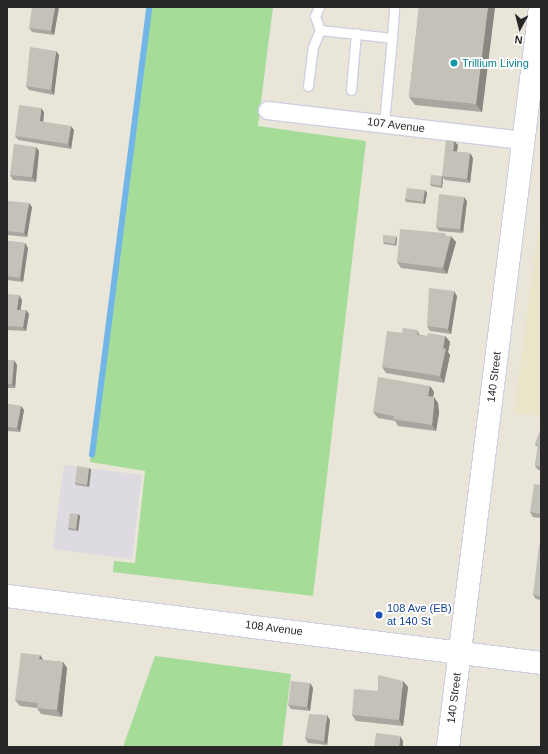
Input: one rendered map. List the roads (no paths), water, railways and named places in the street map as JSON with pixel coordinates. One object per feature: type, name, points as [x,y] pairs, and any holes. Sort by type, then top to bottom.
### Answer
[{"type":"main road","name":"140 Street","points":[[448,747],[540,7]]},
{"type":"main road","name":"108 Avenue","points":[[7,596],[460,651],[541,663]]},
{"type":"street","name":"107 Avenue","points":[[267,110],[524,140]]},
{"type":"lane","points":[[308,86],[314,47],[320,30],[315,16],[319,7]]},
{"type":"lane","points":[[384,123],[394,7]]},
{"type":"lane","points":[[320,30],[392,38]]},
{"type":"lane","points":[[351,90],[356,34]]},
{"type":"waterway","points":[[92,455],[149,7]]},
{"type":"place","name":"Trillium Living","points":[[454,63]]},
{"type":"place","name":"108 Ave (EB) at 140 St","points":[[379,615]]}]
